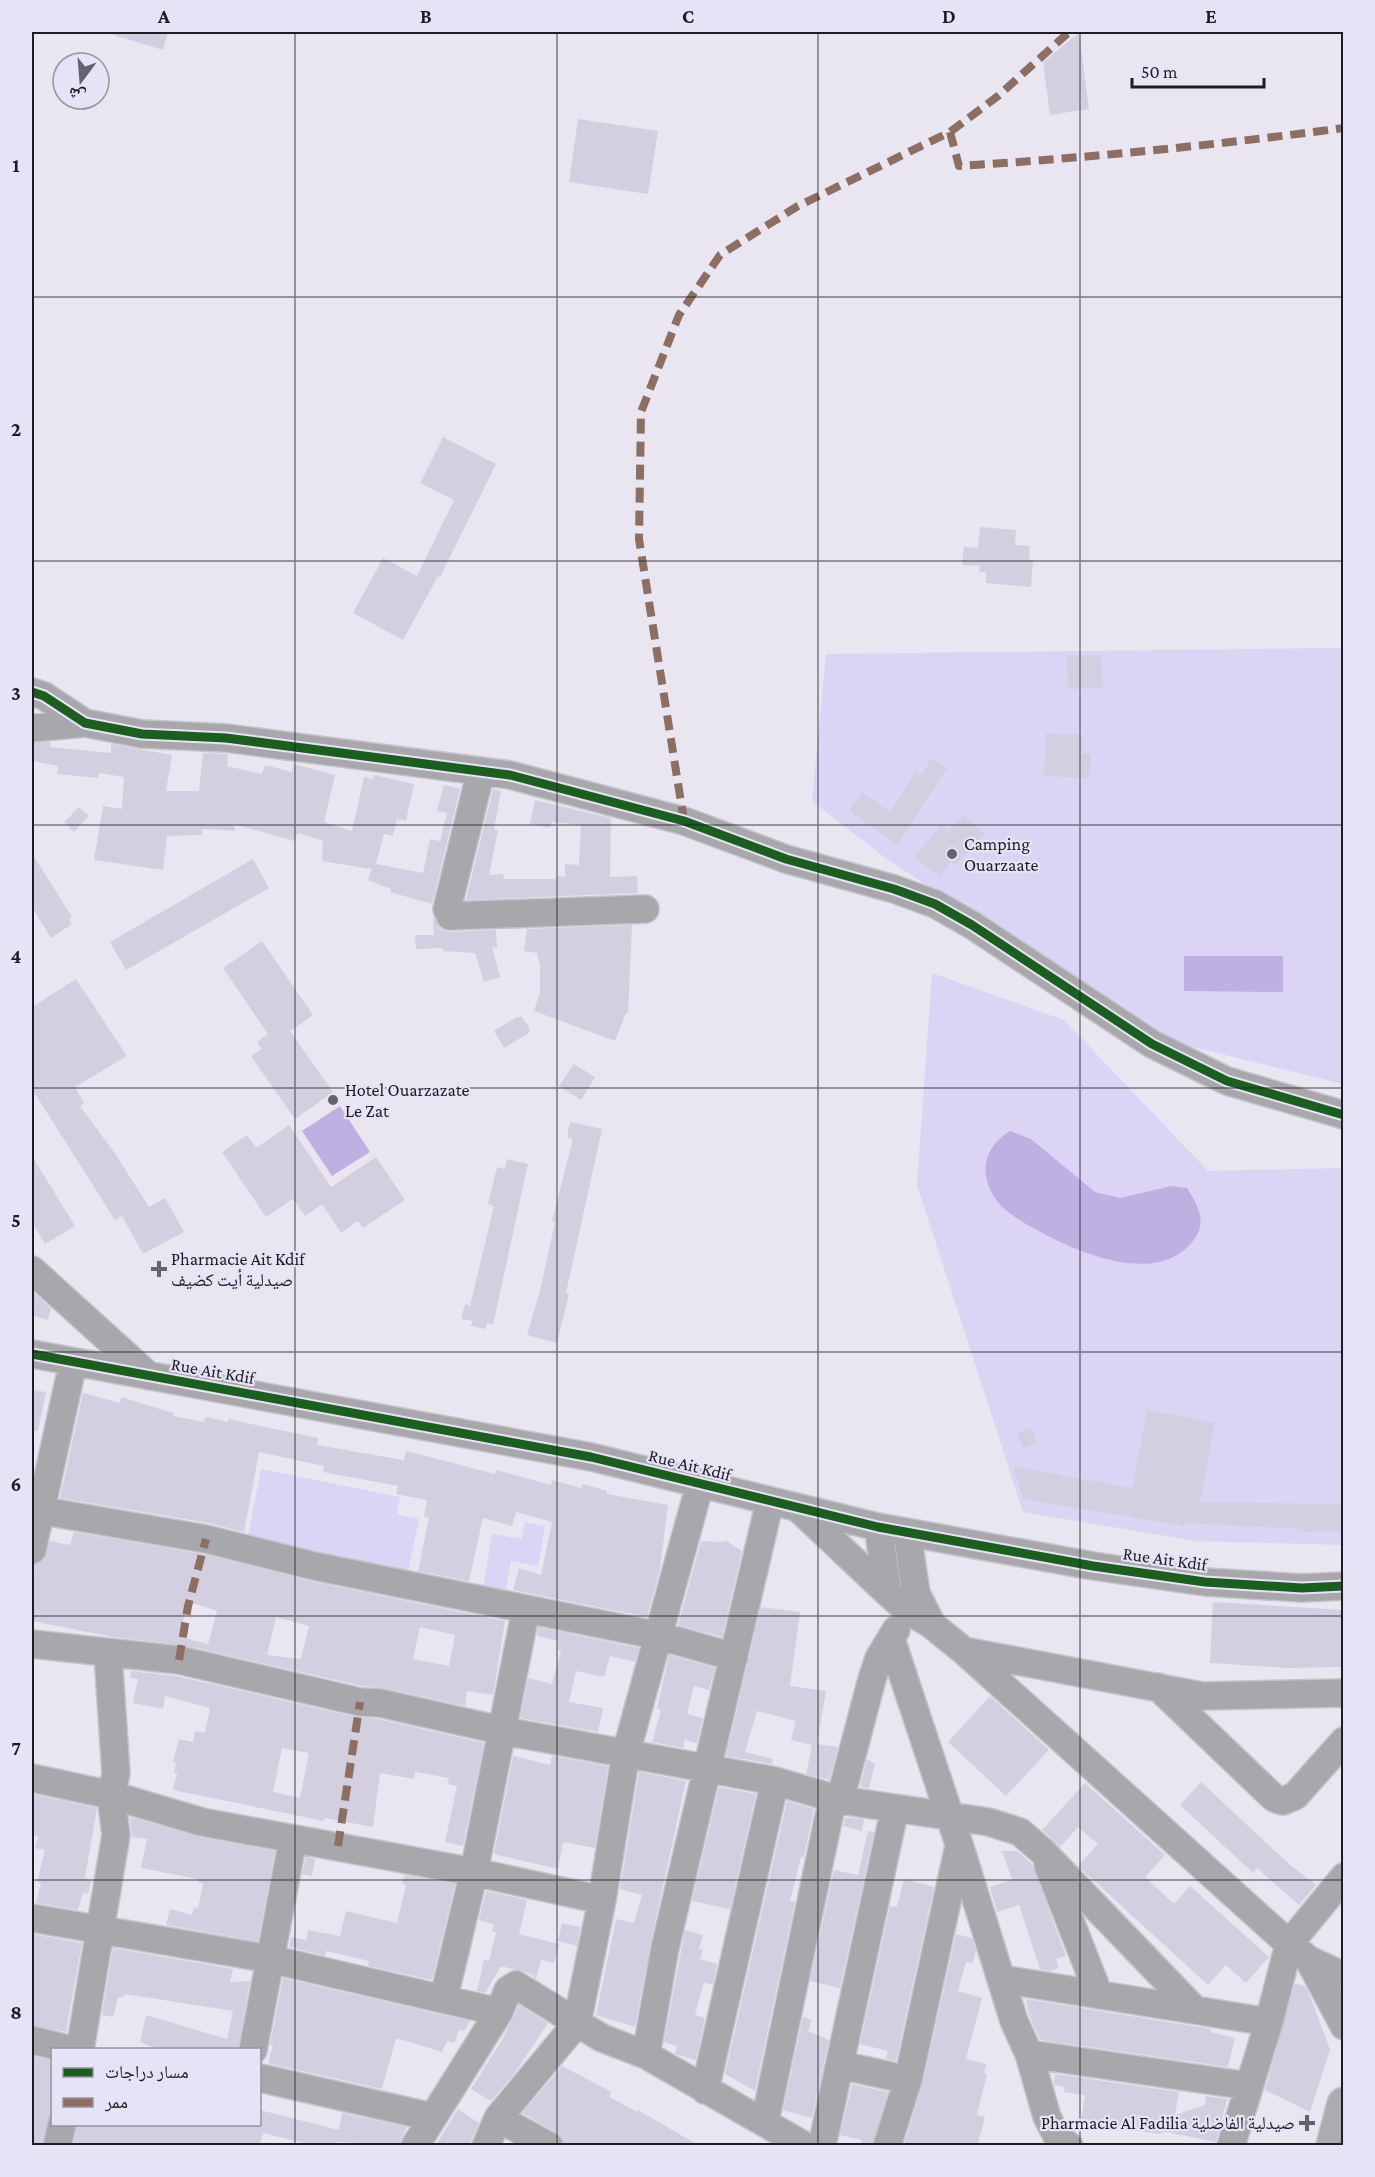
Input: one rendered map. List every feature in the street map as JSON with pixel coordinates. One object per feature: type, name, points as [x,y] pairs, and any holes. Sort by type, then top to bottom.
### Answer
[{"type":"main road","points":[[1333,2145],[1344,2104]]},
{"type":"street","points":[[32,692],[44,696],[85,723]]},
{"type":"street","points":[[32,728],[85,723],[142,734],[226,738],[510,775],[684,821],[786,858],[894,889],[935,904],[972,925],[1152,1044],[1227,1082],[1344,1115]]},
{"type":"street","points":[[481,771],[447,909],[450,916],[645,909]]},
{"type":"street","points":[[32,1270],[150,1377]]},
{"type":"street","name":"Rue Ait Kdif","points":[[32,1354],[568,1453],[878,1527],[1093,1566],[1205,1582],[1302,1588],[1344,1586]]},
{"type":"street","points":[[32,1550],[36,1510],[73,1363]]},
{"type":"street","points":[[486,2145],[498,2118],[577,2023],[602,1900],[626,1753],[700,1484]]},
{"type":"street","points":[[646,2055],[665,1948],[770,1501]]},
{"type":"street","points":[[797,1507],[897,1602],[964,1651],[1299,1952],[1344,1976]]},
{"type":"street","points":[[36,1510],[206,1539],[314,1566],[499,1601],[526,1609],[660,1636],[734,1657]]},
{"type":"street","points":[[765,2121],[837,1799],[879,1658],[891,1640],[897,1602],[878,1527]]},
{"type":"street","points":[[907,1532],[916,1593],[932,1626]]},
{"type":"street","points":[[444,1997],[504,1731],[526,1609]]},
{"type":"street","points":[[891,1640],[950,1816],[1014,2021],[1029,2054],[1047,2117],[1057,2136],[1069,2145]]},
{"type":"street","points":[[32,1644],[179,1660],[360,1702],[380,1703],[504,1731],[775,1781],[837,1799],[988,1822],[1020,1832],[1042,1851],[1195,2010]]},
{"type":"street","points":[[964,1651],[1202,1696],[1344,1693]]},
{"type":"street","points":[[80,2048],[116,1835],[111,1795],[116,1774],[108,1654]]},
{"type":"street","points":[[1158,1687],[1274,1798],[1283,1801],[1295,1796],[1344,1741]]},
{"type":"street","points":[[32,1778],[111,1795],[202,1822],[474,1872],[602,1900]]},
{"type":"street","points":[[705,2090],[775,1781]]},
{"type":"street","points":[[822,2145],[895,1808]]},
{"type":"street","points":[[253,2048],[293,1839]]},
{"type":"street","points":[[887,2145],[908,2080],[959,1844]]},
{"type":"street","points":[[1042,1851],[1099,1995]]},
{"type":"street","points":[[1231,2145],[1269,2022],[1299,1952],[1344,1877]]},
{"type":"street","points":[[32,1918],[270,1959],[444,1997],[499,2012]]},
{"type":"street","points":[[1299,1952],[1344,2026]]},
{"type":"street","points":[[1001,1979],[1269,2022]]},
{"type":"street","points":[[415,2145],[499,2012],[508,1990],[516,1985],[602,2038],[646,2055],[805,2145]]},
{"type":"street","points":[[32,2040],[68,2048]]},
{"type":"street","points":[[1029,2054],[1249,2086]]},
{"type":"street","points":[[841,2064],[908,2080]]},
{"type":"street","points":[[261,2078],[432,2117]]},
{"type":"street","points":[[498,2118],[549,2145]]},
{"type":"street","points":[[57,2145],[62,2126]]},
{"type":"shaded area","points":[[1343,648],[1343,1084],[1165,1040],[888,860],[812,801],[826,654]]},
{"type":"shaded area","points":[[1184,956],[1283,956],[1283,992],[1184,991]]},
{"type":"shaded area","points":[[932,973],[1064,1020],[1208,1171],[1343,1168],[1343,1545],[1196,1541],[1023,1512],[917,1185]]},
{"type":"shaded area","points":[[340,1106],[370,1152],[332,1176],[302,1131]]},
{"type":"shaded area","points":[[1010,1131],[1031,1139],[1095,1192],[1120,1198],[1171,1186],[1187,1188],[1200,1214],[1198,1234],[1178,1255],[1159,1262],[1139,1264],[1095,1256],[1032,1227],[1005,1210],[997,1201],[987,1181],[986,1162],[989,1153],[994,1145]]},
{"type":"shaded area","points":[[261,1469],[400,1497],[397,1514],[419,1519],[407,1577],[246,1545]]},
{"type":"shaded area","points":[[525,1522],[545,1526],[538,1566],[511,1561],[504,1599],[482,1595],[492,1534],[522,1539]]},
{"type":"building","points":[[114,32],[168,32],[163,50],[113,35]]},
{"type":"building","points":[[1079,33],[1089,109],[1050,115],[1043,62]]},
{"type":"building","points":[[578,119],[658,131],[648,194],[569,182]]},
{"type":"building","points":[[443,437],[496,464],[440,577],[438,576],[403,640],[353,613],[383,558],[417,576],[454,500],[420,483]]},
{"type":"building","points":[[980,527],[1016,530],[1015,545],[1030,546],[1029,560],[1033,560],[1031,587],[986,583],[986,572],[979,572],[980,566],[962,565],[964,547],[978,548]]},
{"type":"building","points":[[1101,655],[1103,688],[1068,689],[1067,656]]},
{"type":"building","points":[[1046,733],[1082,735],[1082,754],[1091,754],[1090,778],[1044,776]]},
{"type":"building","points":[[51,742],[50,747],[111,753],[111,744],[172,755],[166,791],[199,791],[203,753],[228,754],[227,766],[262,774],[265,765],[292,772],[293,764],[335,775],[324,822],[352,831],[364,777],[373,779],[374,775],[414,784],[406,821],[397,819],[393,836],[384,834],[376,864],[423,873],[430,839],[440,841],[447,813],[437,811],[444,785],[460,789],[432,904],[390,892],[391,889],[368,880],[372,869],[322,861],[323,841],[298,833],[294,841],[233,824],[236,831],[202,829],[202,835],[167,836],[163,870],[94,860],[103,806],[122,809],[124,777],[99,773],[98,778],[57,774],[58,766],[32,761],[32,743]]},
{"type":"building","points":[[932,758],[947,768],[897,845],[849,811],[862,792],[890,812],[916,772],[921,775]]},
{"type":"building","points":[[493,789],[501,791],[494,829],[498,830],[489,875],[503,874],[504,879],[557,879],[557,876],[565,877],[565,864],[579,865],[581,825],[552,822],[550,828],[530,824],[535,800],[611,818],[610,877],[637,876],[638,893],[466,900]]},
{"type":"building","points":[[79,807],[89,816],[74,832],[64,822]]},
{"type":"building","points":[[964,815],[985,834],[955,866],[951,862],[940,876],[914,857],[941,825],[948,831]]},
{"type":"building","points":[[32,853],[72,917],[69,919],[72,924],[51,938],[32,907]]},
{"type":"building","points":[[253,859],[269,888],[126,970],[110,942]]},
{"type":"building","points":[[433,917],[441,929],[450,932],[496,930],[497,948],[492,947],[500,977],[484,982],[475,953],[443,951],[443,948],[416,949],[415,935],[434,935]]},
{"type":"building","points":[[632,925],[628,1013],[626,1013],[615,1041],[534,1011],[540,992],[540,965],[537,953],[524,951],[527,929]]},
{"type":"building","points":[[262,941],[313,1015],[290,1031],[333,1092],[295,1119],[251,1056],[262,1049],[257,1042],[268,1034],[223,968]]},
{"type":"building","points":[[76,979],[127,1056],[75,1087],[84,1103],[80,1106],[116,1155],[149,1207],[165,1198],[184,1232],[143,1254],[122,1216],[115,1220],[32,1089],[32,1007]]},
{"type":"building","points":[[517,1017],[522,1017],[529,1027],[529,1033],[504,1048],[494,1031]]},
{"type":"building","points":[[574,1064],[595,1077],[581,1100],[559,1086]]},
{"type":"building","points":[[570,1122],[602,1129],[557,1343],[527,1335],[541,1287],[555,1222],[552,1221],[573,1139],[567,1137]]},
{"type":"building","points":[[289,1125],[331,1187],[376,1157],[405,1200],[363,1228],[358,1221],[341,1233],[322,1204],[305,1216],[293,1199],[266,1217],[222,1152],[247,1135],[256,1148]]},
{"type":"building","points":[[32,1156],[75,1226],[45,1244],[32,1222]]},
{"type":"building","points":[[507,1159],[528,1164],[493,1325],[487,1323],[485,1329],[471,1326],[473,1321],[461,1319],[465,1304],[470,1306],[494,1206],[488,1204],[497,1167],[505,1169]]},
{"type":"building","points":[[32,1291],[51,1308],[48,1320],[32,1315]]},
{"type":"building","points":[[32,1390],[46,1392],[38,1431],[32,1431]]},
{"type":"building","points":[[83,1393],[120,1403],[121,1397],[173,1413],[173,1416],[204,1422],[206,1417],[228,1422],[228,1419],[318,1438],[317,1445],[404,1460],[406,1451],[495,1474],[496,1470],[551,1485],[552,1480],[581,1488],[583,1484],[607,1491],[607,1494],[668,1505],[660,1569],[647,1617],[513,1590],[519,1568],[541,1575],[552,1522],[516,1512],[512,1526],[483,1518],[469,1581],[418,1571],[429,1518],[424,1517],[427,1500],[396,1494],[398,1486],[323,1472],[324,1466],[259,1452],[244,1532],[209,1523],[60,1498]]},
{"type":"building","points":[[1147,1410],[1215,1423],[1200,1502],[1344,1504],[1344,1531],[1303,1532],[1303,1529],[1186,1523],[1185,1526],[1024,1499],[1013,1466],[1130,1488],[1133,1485]]},
{"type":"building","points":[[1031,1427],[1037,1442],[1023,1448],[1017,1433]]},
{"type":"building","points":[[74,1532],[203,1554],[310,1581],[505,1621],[493,1695],[467,1691],[465,1706],[383,1688],[362,1686],[182,1645],[113,1637],[32,1621],[32,1584],[35,1565],[44,1560],[50,1541],[70,1545]],"holes":[[[187,1601],[217,1611],[208,1644],[180,1637]],[[276,1617],[309,1626],[301,1659],[267,1655]],[[420,1627],[455,1635],[449,1666],[413,1659]]]},
{"type":"building","points":[[725,1540],[742,1551],[722,1637],[678,1625],[701,1541],[724,1542]]},
{"type":"building","points":[[1213,1602],[1344,1610],[1344,1667],[1288,1668],[1210,1663]]},
{"type":"building","points":[[761,1607],[800,1612],[790,1686],[826,1691],[817,1744],[838,1747],[829,1780],[806,1774],[812,1745],[791,1740],[796,1721],[757,1711],[745,1752],[773,1759],[772,1764],[726,1756]]},
{"type":"building","points":[[538,1627],[639,1648],[635,1662],[610,1656],[604,1677],[576,1671],[569,1702],[603,1708],[598,1732],[520,1718],[528,1678],[552,1684],[561,1651],[557,1650],[559,1641],[537,1636]]},
{"type":"building","points":[[669,1655],[715,1668],[709,1690],[694,1686],[687,1714],[703,1718],[697,1743],[685,1740],[683,1748],[652,1742],[661,1710],[657,1709]]},
{"type":"building","points":[[131,1671],[176,1676],[484,1743],[463,1846],[445,1842],[457,1786],[448,1784],[449,1778],[415,1772],[414,1779],[380,1773],[373,1827],[325,1818],[324,1821],[173,1790],[177,1773],[174,1773],[176,1763],[173,1762],[179,1739],[193,1742],[195,1731],[205,1733],[210,1708],[165,1696],[163,1709],[133,1703],[138,1679],[130,1678]],"holes":[[[282,1748],[309,1753],[300,1798],[273,1792]]]},
{"type":"building","points":[[990,1696],[1049,1750],[1006,1796],[948,1742]]},
{"type":"building","points":[[513,1756],[550,1765],[552,1756],[608,1766],[595,1848],[563,1842],[558,1869],[494,1854]]},
{"type":"building","points":[[867,1759],[875,1764],[869,1788],[860,1787]]},
{"type":"building","points":[[639,1772],[686,1781],[650,1945],[635,2027],[596,2015],[616,1919],[634,1923],[642,1895],[620,1889]]},
{"type":"building","points":[[1201,1782],[1289,1864],[1316,1885],[1299,1905],[1257,1868],[1253,1873],[1180,1805]]},
{"type":"building","points":[[1085,1783],[1165,1855],[1145,1877],[1174,1904],[1190,1886],[1269,1957],[1246,1983],[1226,1965],[1208,1985],[1078,1866],[1098,1844],[1078,1827],[1060,1847],[1042,1830]]},
{"type":"building","points":[[719,1787],[756,1794],[730,1909],[692,1901]]},
{"type":"building","points":[[32,1794],[97,1808],[85,1878],[91,1880],[88,1894],[83,1893],[78,1910],[36,1903],[41,1883],[37,1882],[45,1850],[35,1848],[38,1837],[32,1835]]},
{"type":"building","points":[[787,1801],[814,1809],[804,1857],[801,1857],[790,1901],[795,1902],[755,2091],[725,2074]]},
{"type":"building","points":[[130,1817],[199,1837],[275,1851],[258,1941],[166,1925],[170,1909],[192,1915],[194,1908],[198,1909],[203,1883],[198,1882],[198,1879],[141,1868],[147,1839],[132,1837]]},
{"type":"building","points":[[845,1817],[864,1819],[862,1831],[843,1826]]},
{"type":"building","points":[[868,1831],[874,1832],[840,1988],[810,1981],[834,1870],[858,1875]]},
{"type":"building","points":[[1002,1851],[1017,1851],[1032,1864],[1066,1956],[1056,1959],[1059,1968],[1050,1971],[1040,1969],[1019,1905],[997,1912],[990,1887],[1012,1880]]},
{"type":"building","points":[[306,1857],[315,1859],[312,1876],[302,1874]]},
{"type":"building","points":[[405,1875],[455,1884],[432,1980],[368,1966],[369,1961],[326,1951],[325,1956],[289,1947],[291,1937],[307,1940],[308,1930],[340,1936],[346,1911],[397,1923],[406,1885],[402,1884]]},
{"type":"building","points":[[904,1879],[934,1887],[896,2061],[886,2059],[888,2051],[860,2044],[890,1906],[897,1907]]},
{"type":"building","points":[[486,1891],[527,1900],[519,1934],[559,1944],[554,1963],[541,1960],[536,1979],[531,1974],[501,1966],[485,1993],[477,1991],[484,1960],[489,1961],[496,1932],[492,1931],[494,1924],[479,1920]]},
{"type":"building","points":[[562,1923],[580,1927],[577,1946],[558,1941]]},
{"type":"building","points":[[685,1930],[703,1935],[699,1949],[703,1950],[700,1959],[717,1964],[713,1985],[704,1982],[695,2015],[705,2018],[696,2060],[675,2054],[677,2046],[664,2042]]},
{"type":"building","points":[[32,1934],[82,1943],[66,2032],[32,2025]]},
{"type":"building","points":[[956,1934],[972,1938],[976,1951],[972,1964],[966,1962],[958,1991],[982,1998],[966,2059],[986,2064],[984,2073],[987,2074],[977,2115],[985,2117],[978,2143],[904,2145],[923,2083]]},
{"type":"building","points":[[113,1948],[233,1969],[230,1982],[250,1981],[238,2048],[155,2048],[140,2042],[146,2015],[227,2039],[233,2011],[125,1994],[124,1997],[118,1997],[113,2017],[102,2015]]},
{"type":"building","points":[[283,1978],[470,2021],[464,2031],[459,2030],[454,2043],[447,2041],[442,2052],[396,2038],[382,2089],[271,2064],[268,2063],[273,2045],[270,2045]]},
{"type":"building","points":[[1295,1983],[1306,1987],[1330,2050],[1310,2112],[1265,2090]]},
{"type":"building","points":[[1026,1999],[1211,2029],[1210,2032],[1235,2038],[1228,2067],[1040,2040],[1029,2015]]},
{"type":"building","points":[[519,2005],[548,2023],[514,2074],[491,2101],[471,2089],[502,2040]]},
{"type":"building","points":[[803,2017],[812,2020],[808,2031],[829,2040],[812,2118],[783,2110]]},
{"type":"building","points":[[32,2056],[51,2061],[51,2110],[42,2145],[32,2145]]},
{"type":"building","points":[[562,2066],[612,2092],[609,2097],[637,2112],[638,2110],[698,2145],[565,2145],[557,2133],[522,2113]]},
{"type":"building","points":[[1055,2074],[1179,2092],[1175,2115],[1205,2105],[1206,2096],[1227,2099],[1216,2142],[1166,2132],[1160,2134],[1081,2122],[1085,2095],[1064,2092],[1065,2087],[1054,2085]]},
{"type":"building","points":[[852,2084],[888,2092],[872,2145],[861,2145],[862,2140],[840,2135]]},
{"type":"building","points":[[458,2109],[479,2123],[471,2141],[468,2145],[436,2145]]},
{"type":"building","points":[[261,2110],[339,2130],[342,2113],[407,2127],[399,2145],[337,2142],[337,2145],[303,2145],[303,2143],[263,2133],[260,2145],[73,2145],[77,2126],[261,2126]]},
{"type":"marked path","points":[[684,821],[639,539],[641,412],[679,315],[720,255],[798,206],[950,132],[998,96],[1069,32]]},
{"type":"marked path","points":[[950,132],[959,166],[1152,150],[1344,128]]},
{"type":"marked path","points":[[179,1660],[188,1606],[206,1539]]},
{"type":"marked path","points":[[338,1846],[360,1702]]},
{"type":"cycle path","points":[[32,692],[44,696],[85,723],[142,734],[226,738],[510,775],[684,821],[786,859],[894,889],[935,904],[972,925],[1152,1044],[1227,1081],[1344,1115]]},
{"type":"cycle path","points":[[32,1354],[591,1457],[878,1527],[1093,1566],[1205,1582],[1302,1588],[1344,1586]]},
{"type":"place","name":"Camping Ouarzaate","points":[[952,854]]},
{"type":"place","name":"Hotel Ouarzazate Le Zat","points":[[333,1100]]},
{"type":"place","name":"Pharmacie Ait Kdif صيدلية أيت كضيف","points":[[159,1269]]},
{"type":"place","name":"Pharmacie Al Fadilia صيدلية الفاضلية","points":[[1307,2123]]}]
